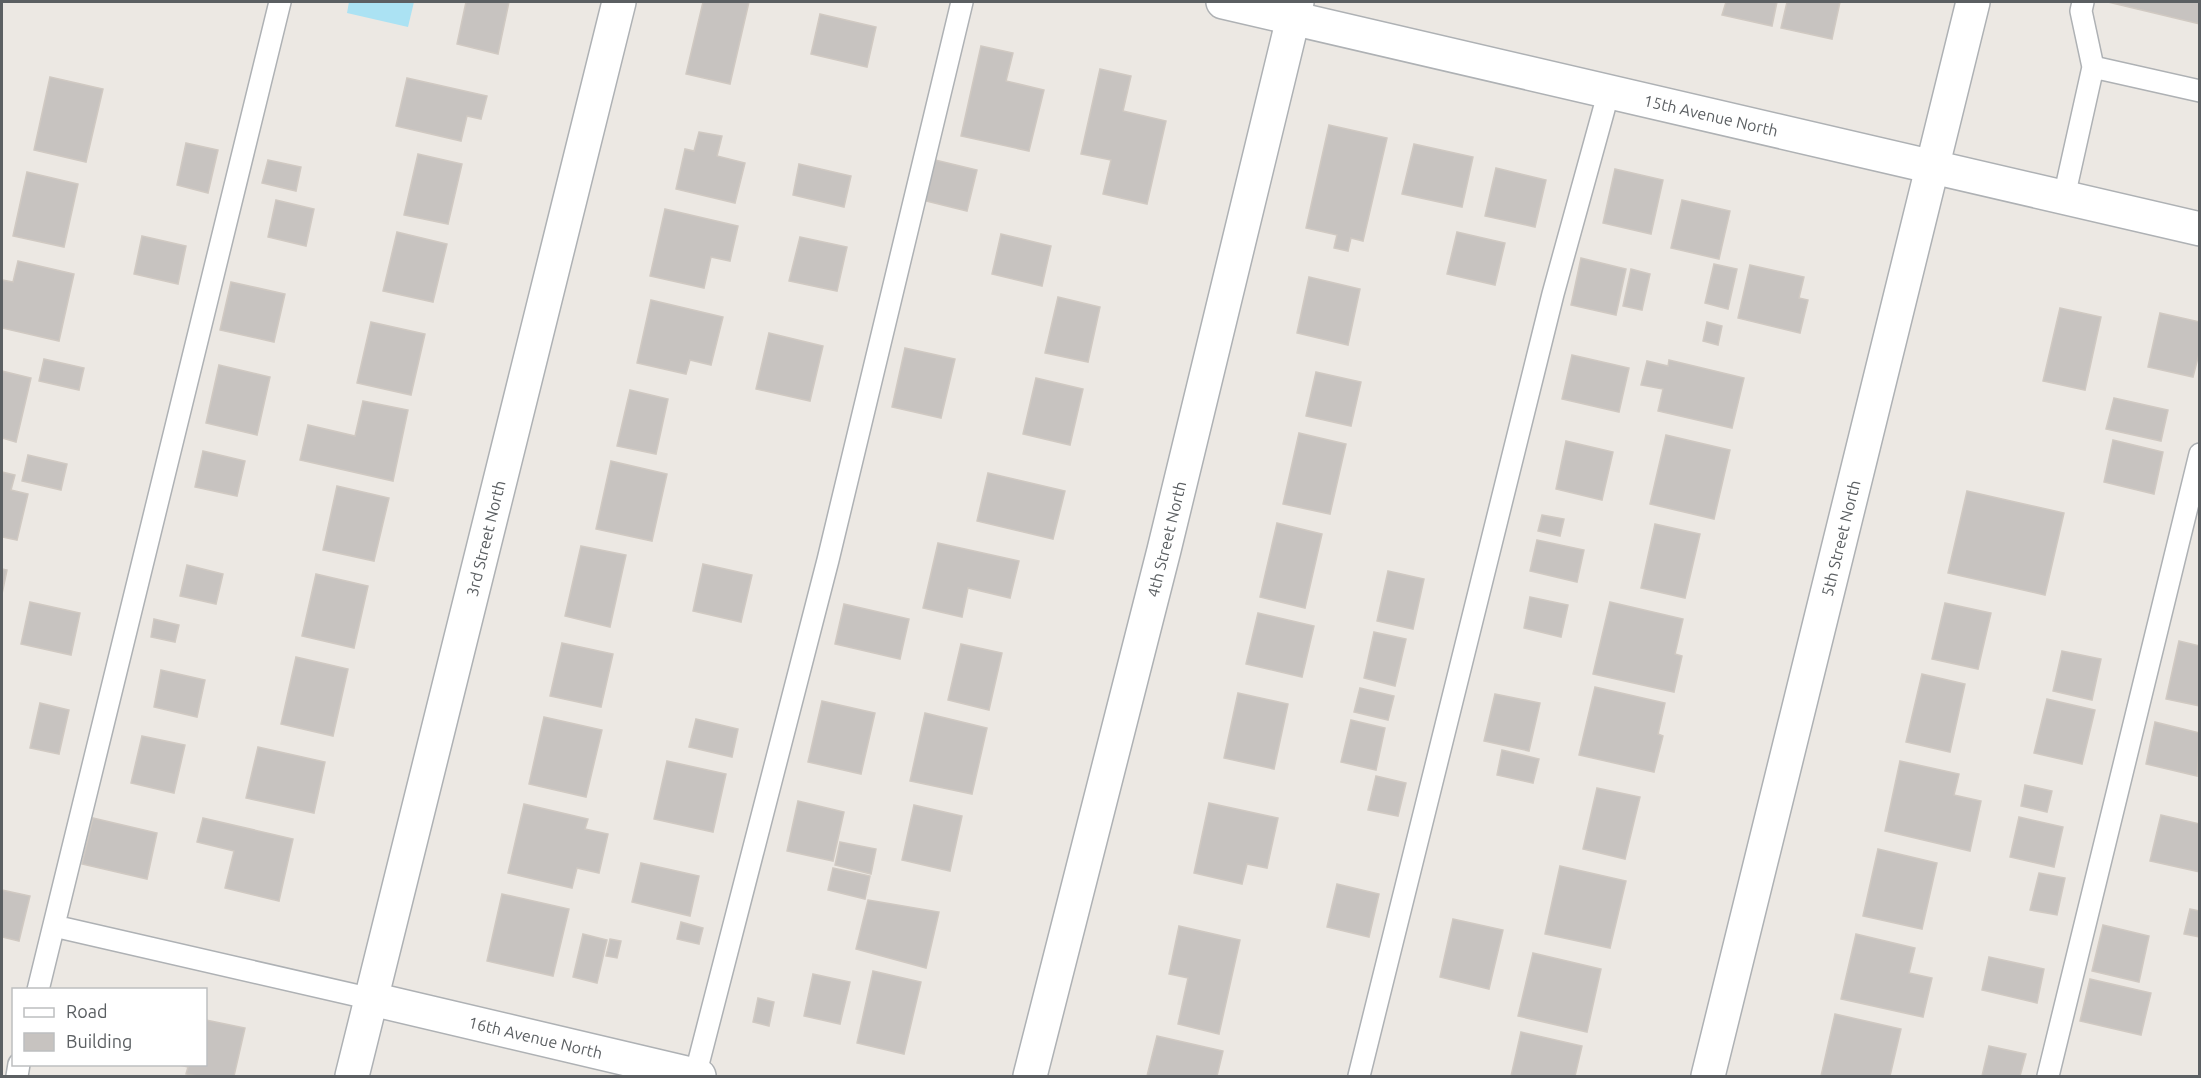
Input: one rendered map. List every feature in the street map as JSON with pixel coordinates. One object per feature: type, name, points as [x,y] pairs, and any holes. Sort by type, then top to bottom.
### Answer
[{"type":"street","name":"3rd Street North","points":[[352,1077],[619,2]]},
{"type":"street","name":"15th Avenue North","points":[[1223,2],[1295,10],[1609,91],[2199,229]]},
{"type":"street","name":"5th Street North","points":[[1708,1077],[1973,2]]},
{"type":"street","name":"4th Street North","points":[[1030,1077],[1166,539],[1295,10]]},
{"type":"street","name":"16th Avenue North","points":[[372,999],[696,1076]]},
{"type":"lane","points":[[38,988],[280,2]]},
{"type":"lane","points":[[696,1076],[828,560],[962,2]]},
{"type":"lane","points":[[2064,197],[2093,67],[2081,11],[2083,2]]},
{"type":"lane","points":[[2093,67],[2199,91]]},
{"type":"lane","points":[[1359,1077],[1553,294],[1609,91]]},
{"type":"lane","points":[[2048,1077],[2199,454]]},
{"type":"lane","points":[[54,926],[372,999]]},
{"type":"water","points":[[349,2],[414,2],[408,27],[347,13]]},
{"type":"building","points":[[466,2],[509,2],[498,54],[457,44]]},
{"type":"building","points":[[703,2],[749,2],[730,84],[686,74]]},
{"type":"building","points":[[1726,2],[1777,2],[1772,26],[1722,15]]},
{"type":"building","points":[[1787,2],[1840,2],[1832,39],[1781,28]]},
{"type":"building","points":[[2108,2],[2200,2],[2200,24]]},
{"type":"building","points":[[820,14],[876,27],[867,67],[811,54]]},
{"type":"building","points":[[981,46],[1013,53],[1006,81],[1044,90],[1029,151],[961,136]]},
{"type":"building","points":[[1100,69],[1131,76],[1123,111],[1166,121],[1147,204],[1103,194],[1111,160],[1081,154]]},
{"type":"building","points":[[50,77],[103,89],[86,162],[34,150]]},
{"type":"building","points":[[407,78],[487,96],[481,119],[467,116],[461,141],[396,126]]},
{"type":"building","points":[[1329,125],[1387,138],[1363,241],[1351,238],[1348,251],[1334,248],[1337,235],[1306,228]]},
{"type":"building","points":[[699,132],[722,136],[717,156],[745,163],[735,203],[676,189],[685,149],[694,151]]},
{"type":"building","points":[[186,143],[218,150],[208,193],[177,185]]},
{"type":"building","points":[[1414,144],[1473,157],[1462,207],[1402,194]]},
{"type":"building","points":[[418,154],[462,164],[448,224],[404,215]]},
{"type":"building","points":[[931,159],[977,170],[967,211],[922,200]]},
{"type":"building","points":[[268,160],[301,167],[296,191],[262,183]]},
{"type":"building","points":[[799,164],[851,176],[844,207],[793,195]]},
{"type":"building","points":[[1496,168],[1546,180],[1535,227],[1485,216]]},
{"type":"building","points":[[1615,169],[1663,180],[1651,234],[1603,223]]},
{"type":"building","points":[[27,172],[78,184],[64,247],[13,236]]},
{"type":"building","points":[[276,200],[314,209],[306,246],[268,237]]},
{"type":"building","points":[[1682,200],[1730,211],[1719,259],[1671,248]]},
{"type":"building","points":[[665,209],[738,226],[730,261],[711,257],[704,288],[650,276]]},
{"type":"building","points":[[397,232],[447,244],[433,302],[383,291]]},
{"type":"building","points":[[1457,232],[1505,243],[1495,285],[1447,274]]},
{"type":"building","points":[[1001,234],[1051,246],[1042,286],[992,274]]},
{"type":"building","points":[[142,236],[186,246],[178,284],[134,274]]},
{"type":"building","points":[[800,237],[847,247],[837,291],[789,281]]},
{"type":"building","points":[[1581,258],[1626,269],[1616,315],[1571,305]]},
{"type":"building","points":[[18,261],[74,274],[59,341],[2,328],[2,280],[13,282]]},
{"type":"building","points":[[1714,264],[1737,269],[1728,309],[1705,303]]},
{"type":"building","points":[[1750,265],[1804,277],[1799,298],[1808,300],[1800,333],[1738,318]]},
{"type":"building","points":[[1631,269],[1650,274],[1642,310],[1623,306]]},
{"type":"building","points":[[1309,277],[1360,289],[1348,345],[1297,333]]},
{"type":"building","points":[[231,282],[285,294],[274,342],[220,330]]},
{"type":"building","points":[[1058,297],[1100,307],[1088,362],[1045,353]]},
{"type":"building","points":[[651,300],[723,317],[711,365],[690,360],[686,374],[637,363]]},
{"type":"building","points":[[2060,308],[2101,317],[2085,390],[2043,381]]},
{"type":"building","points":[[2160,313],[2200,322],[2200,350],[2193,377],[2148,367]]},
{"type":"building","points":[[371,322],[425,334],[411,395],[357,383]]},
{"type":"building","points":[[1707,322],[1722,326],[1718,345],[1703,341]]},
{"type":"building","points":[[769,333],[823,346],[810,401],[756,389]]},
{"type":"building","points":[[905,348],[955,359],[941,418],[892,407]]},
{"type":"building","points":[[1572,355],[1629,368],[1619,412],[1562,399]]},
{"type":"building","points":[[44,359],[84,368],[79,390],[39,381]]},
{"type":"building","points":[[1669,360],[1744,378],[1732,428],[1658,411],[1663,389],[1641,385],[1647,361],[1668,366]]},
{"type":"building","points":[[219,365],[270,377],[257,435],[206,423]]},
{"type":"building","points":[[2,371],[31,378],[16,442],[2,438]]},
{"type":"building","points":[[1316,372],[1361,382],[1351,426],[1306,416]]},
{"type":"building","points":[[1036,378],[1083,389],[1070,445],[1023,434]]},
{"type":"building","points":[[630,390],[668,399],[656,454],[617,446]]},
{"type":"building","points":[[2114,398],[2168,410],[2161,441],[2106,429]]},
{"type":"building","points":[[363,401],[408,410],[393,481],[300,460],[308,425],[355,436]]},
{"type":"building","points":[[1299,433],[1346,444],[1330,514],[1283,504]]},
{"type":"building","points":[[1666,435],[1730,450],[1714,519],[1650,504]]},
{"type":"building","points":[[2113,440],[2163,452],[2154,494],[2104,482]]},
{"type":"building","points":[[1566,441],[1613,452],[1602,500],[1556,489]]},
{"type":"building","points":[[203,451],[245,461],[237,496],[195,487]]},
{"type":"building","points":[[28,455],[67,464],[61,490],[22,481]]},
{"type":"building","points":[[611,461],[667,474],[652,541],[596,529]]},
{"type":"building","points":[[2,472],[15,475],[11,490],[28,494],[17,540],[2,537]]},
{"type":"building","points":[[988,473],[1065,491],[1053,539],[977,521]]},
{"type":"building","points":[[337,486],[389,498],[374,561],[323,550]]},
{"type":"building","points":[[1967,491],[2064,513],[2045,595],[1948,573]]},
{"type":"building","points":[[1542,515],[1564,519],[1560,536],[1538,531]]},
{"type":"building","points":[[1277,523],[1322,534],[1305,608],[1260,597]]},
{"type":"building","points":[[1655,524],[1700,534],[1685,598],[1641,588]]},
{"type":"building","points":[[1537,540],[1584,550],[1577,582],[1530,571]]},
{"type":"building","points":[[938,543],[1019,561],[1010,598],[968,588],[962,617],[923,608]]},
{"type":"building","points":[[581,546],[626,555],[610,627],[565,616]]},
{"type":"building","points":[[703,564],[752,575],[741,622],[693,611]]},
{"type":"building","points":[[187,565],[223,574],[216,604],[180,596]]},
{"type":"building","points":[[2,569],[7,570],[2,594]]},
{"type":"building","points":[[1388,571],[1424,579],[1413,629],[1377,621]]},
{"type":"building","points":[[316,574],[368,586],[354,648],[302,636]]},
{"type":"building","points":[[1530,597],[1568,605],[1561,637],[1524,628]]},
{"type":"building","points":[[30,602],[80,613],[71,655],[21,644]]},
{"type":"building","points":[[1610,602],[1683,619],[1675,654],[1682,656],[1674,692],[1593,674]]},
{"type":"building","points":[[1945,603],[1991,613],[1978,669],[1932,659]]},
{"type":"building","points":[[844,604],[909,619],[900,659],[835,644]]},
{"type":"building","points":[[1258,613],[1314,626],[1302,677],[1246,664]]},
{"type":"building","points":[[154,619],[179,625],[175,642],[151,637]]},
{"type":"building","points":[[1374,632],[1406,639],[1395,686],[1364,678]]},
{"type":"building","points":[[2179,641],[2200,646],[2200,706],[2166,699]]},
{"type":"building","points":[[562,643],[613,654],[601,707],[550,696]]},
{"type":"building","points":[[961,644],[1002,653],[989,710],[948,700]]},
{"type":"building","points":[[2062,651],[2101,659],[2092,700],[2053,691]]},
{"type":"building","points":[[296,657],[348,669],[333,736],[281,724]]},
{"type":"building","points":[[161,670],[205,680],[197,717],[154,707]]},
{"type":"building","points":[[1922,674],[1965,684],[1950,752],[1906,742]]},
{"type":"building","points":[[1595,687],[1665,703],[1658,734],[1663,736],[1654,772],[1579,755]]},
{"type":"building","points":[[1360,688],[1394,696],[1388,720],[1354,712]]},
{"type":"building","points":[[1238,693],[1288,704],[1274,769],[1224,758]]},
{"type":"building","points":[[1495,694],[1540,703],[1529,751],[1484,741]]},
{"type":"building","points":[[2047,699],[2095,710],[2082,764],[2034,753]]},
{"type":"building","points":[[822,701],[875,713],[861,774],[808,762]]},
{"type":"building","points":[[40,703],[69,710],[59,754],[30,748]]},
{"type":"building","points":[[925,713],[987,728],[972,794],[910,781]]},
{"type":"building","points":[[544,717],[602,730],[586,797],[529,784]]},
{"type":"building","points":[[696,719],[738,729],[732,757],[689,747]]},
{"type":"building","points":[[1351,720],[1385,728],[1376,770],[1341,762]]},
{"type":"building","points":[[2155,722],[2200,733],[2197,776],[2146,764]]},
{"type":"building","points":[[142,736],[185,745],[174,793],[131,783]]},
{"type":"building","points":[[258,747],[325,762],[314,813],[246,798]]},
{"type":"building","points":[[1502,750],[1539,759],[1533,783],[1497,775]]},
{"type":"building","points":[[667,761],[726,774],[713,832],[654,819]]},
{"type":"building","points":[[1900,761],[1959,774],[1954,795],[1981,801],[1970,851],[1885,831]]},
{"type":"building","points":[[1376,776],[1406,783],[1398,816],[1368,810]]},
{"type":"building","points":[[2025,785],[2052,791],[2047,812],[2021,806]]},
{"type":"building","points":[[1597,788],[1640,797],[1625,859],[1583,849]]},
{"type":"building","points":[[798,801],[844,812],[833,861],[787,851]]},
{"type":"building","points":[[1209,803],[1278,818],[1267,868],[1247,864],[1242,884],[1194,873]]},
{"type":"building","points":[[524,804],[588,819],[585,829],[608,834],[599,873],[577,868],[572,888],[508,873]]},
{"type":"building","points":[[914,805],[962,816],[950,871],[902,860]]},
{"type":"building","points":[[2161,815],[2200,824],[2200,872],[2150,861]]},
{"type":"building","points":[[2019,817],[2063,827],[2054,867],[2010,857]]},
{"type":"building","points":[[93,818],[157,833],[147,879],[82,864]]},
{"type":"building","points":[[203,818],[293,839],[279,901],[225,888],[234,851],[197,842]]},
{"type":"building","points":[[840,842],[876,849],[871,874],[835,865]]},
{"type":"building","points":[[1878,849],[1937,863],[1922,929],[1863,916]]},
{"type":"building","points":[[641,863],[699,876],[690,916],[632,902]]},
{"type":"building","points":[[1560,866],[1626,881],[1610,948],[1545,934]]},
{"type":"building","points":[[833,868],[870,876],[865,899],[828,890]]},
{"type":"building","points":[[2039,873],[2065,878],[2057,915],[2030,910]]},
{"type":"building","points":[[1337,884],[1379,894],[1369,937],[1327,927]]},
{"type":"building","points":[[2,890],[30,896],[19,941],[2,937]]},
{"type":"building","points":[[502,894],[569,909],[553,976],[487,961]]},
{"type":"building","points":[[868,900],[939,912],[926,968],[856,949]]},
{"type":"building","points":[[2190,909],[2200,911],[2200,937],[2184,934]]},
{"type":"building","points":[[1453,919],[1503,930],[1489,989],[1440,977]]},
{"type":"building","points":[[681,922],[703,928],[699,944],[677,939]]},
{"type":"building","points":[[2103,925],[2149,936],[2139,982],[2092,971]]},
{"type":"building","points":[[1179,926],[1240,940],[1219,1034],[1178,1024],[1188,978],[1169,974]]},
{"type":"building","points":[[583,934],[607,940],[597,983],[573,977]]},
{"type":"building","points":[[1856,934],[1915,948],[1909,973],[1932,978],[1923,1017],[1841,999]]},
{"type":"building","points":[[610,939],[621,941],[617,958],[606,956]]},
{"type":"building","points":[[1533,953],[1601,969],[1587,1032],[1518,1016]]},
{"type":"building","points":[[1989,957],[2044,969],[2037,1003],[1982,990]]},
{"type":"building","points":[[873,971],[921,982],[904,1054],[857,1043]]},
{"type":"building","points":[[813,974],[850,982],[840,1024],[804,1016]]},
{"type":"building","points":[[2090,979],[2151,993],[2141,1035],[2080,1021]]},
{"type":"building","points":[[758,998],[774,1002],[769,1026],[753,1022]]},
{"type":"building","points":[[1835,1014],[1901,1029],[1890,1076],[1821,1076]]},
{"type":"building","points":[[207,1020],[245,1028],[234,1076],[186,1074],[188,1067],[184,1066],[207,1066]]},
{"type":"building","points":[[1521,1032],[1582,1046],[1575,1076],[1511,1076]]},
{"type":"building","points":[[1157,1036],[1223,1051],[1217,1076],[1147,1076]]},
{"type":"building","points":[[1989,1046],[2026,1054],[2020,1076],[1982,1076]]}]
